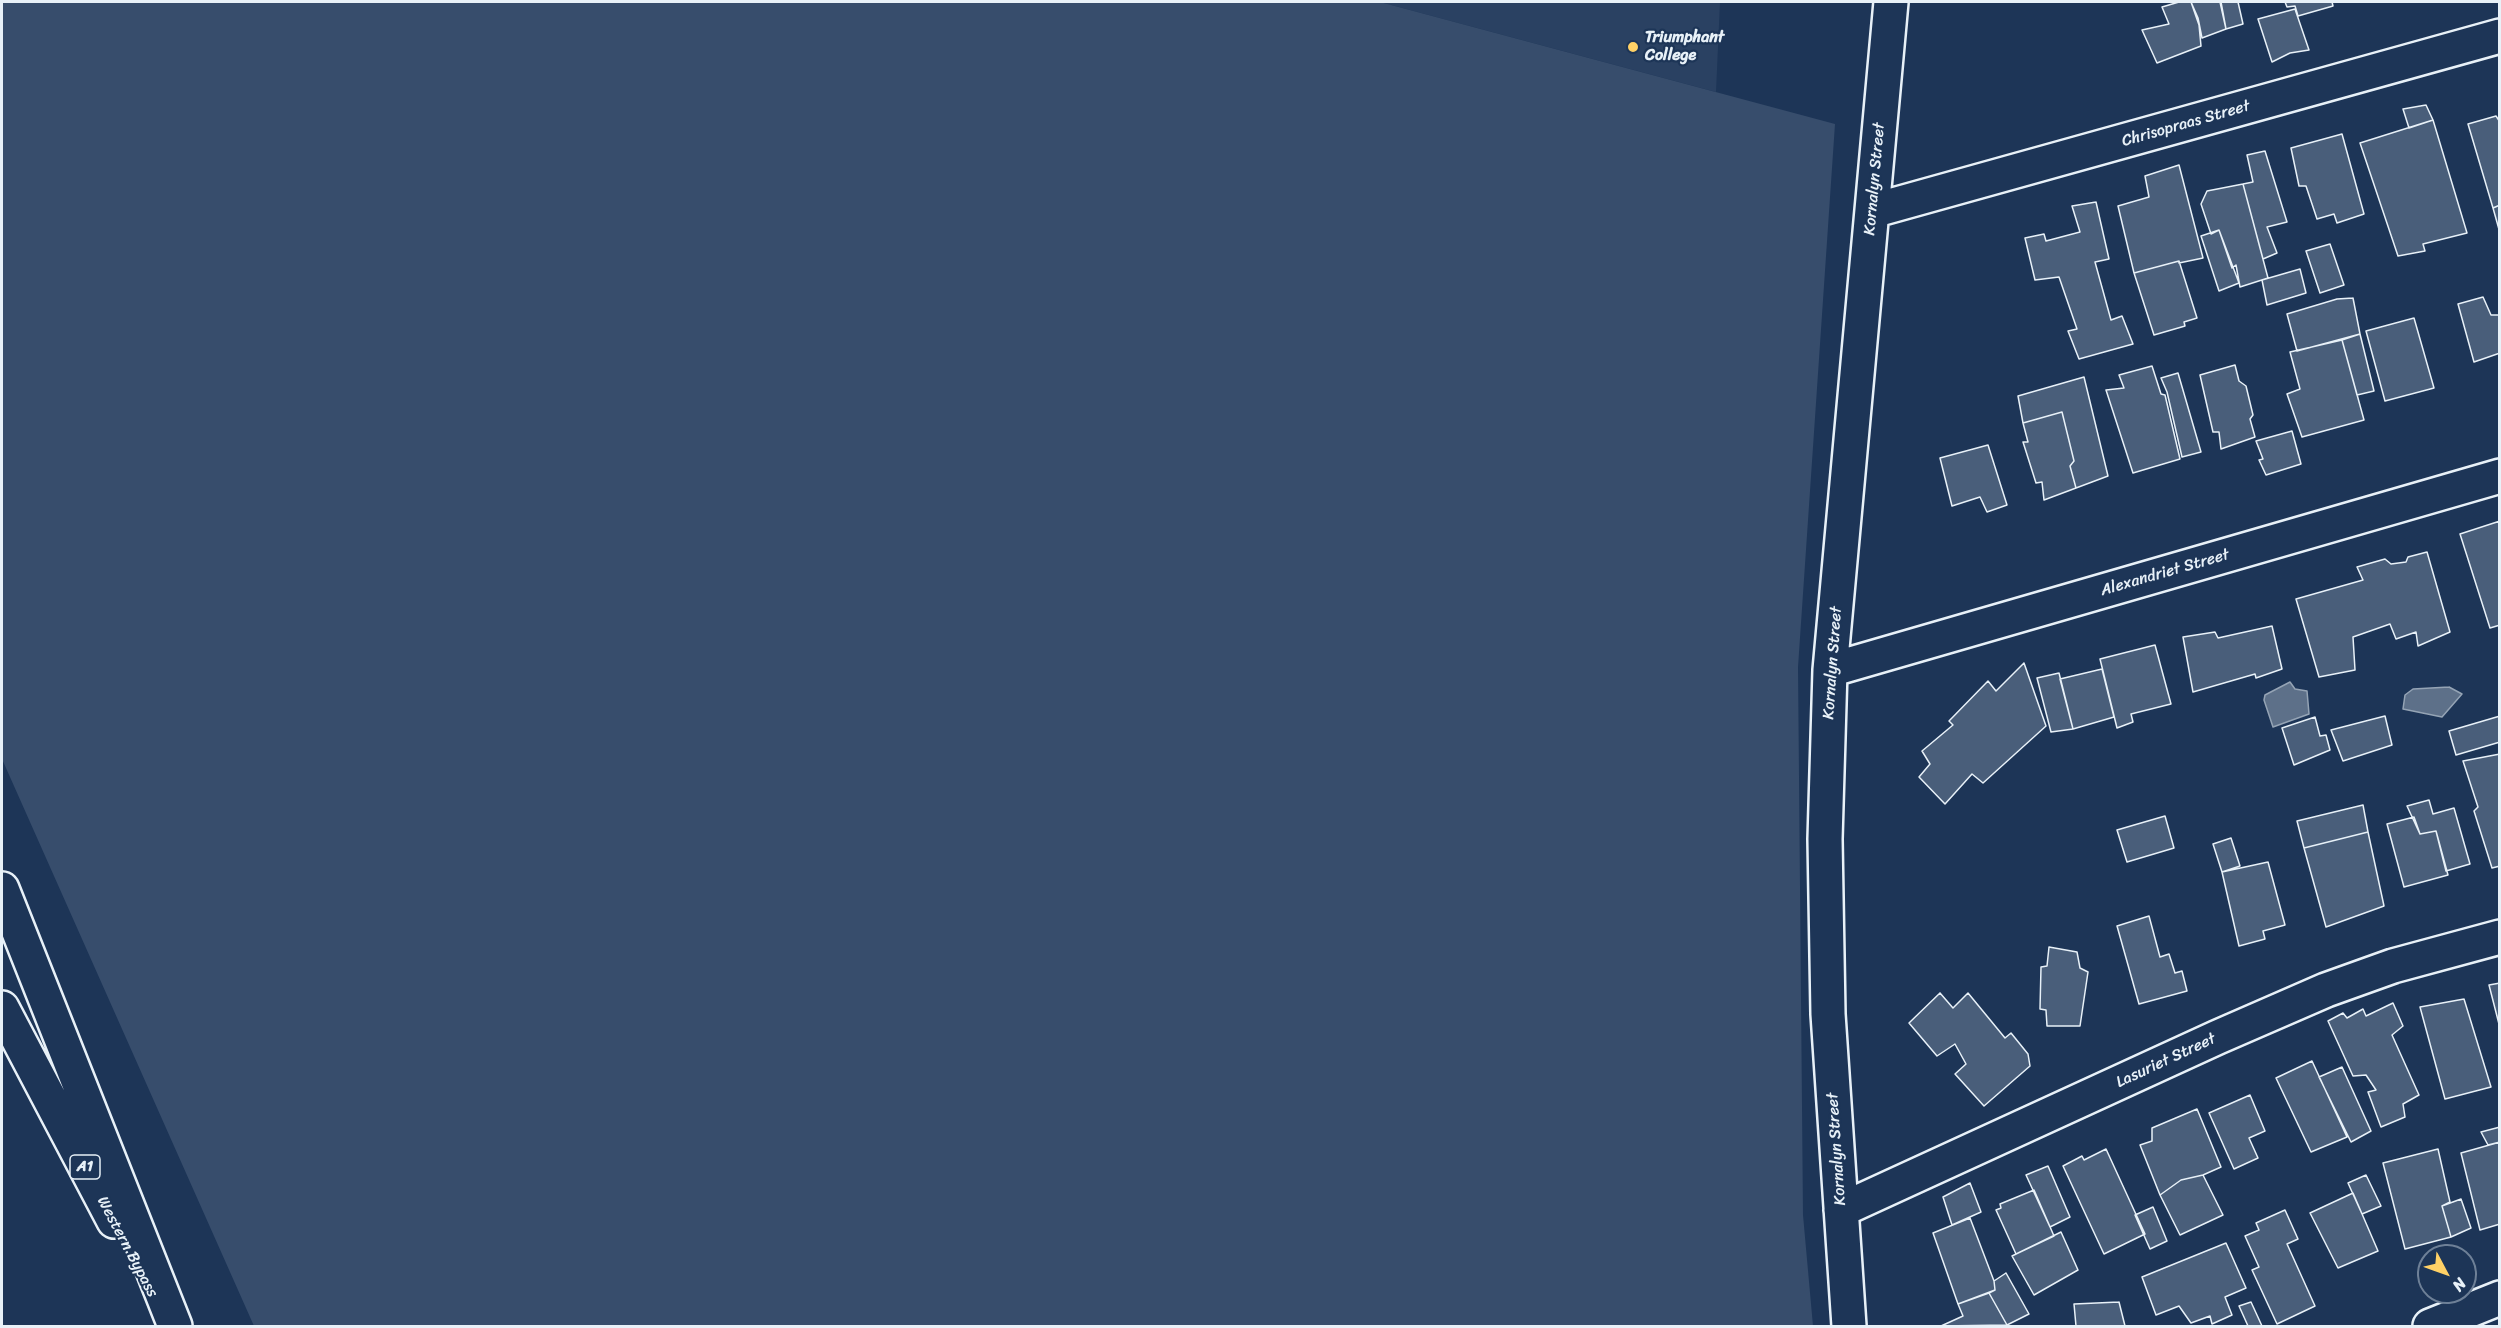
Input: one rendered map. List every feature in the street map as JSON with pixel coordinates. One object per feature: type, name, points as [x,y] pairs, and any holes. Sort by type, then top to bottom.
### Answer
[{"type":"main road","name":"Kornalyn Street","points":[[1849,1326],[1828,1002],[1825,839],[1830,670],[1891,2]]},
{"type":"main road","name":"Chrisopraas Street","points":[[1872,211],[2499,36]]},
{"type":"main road","name":"Alexandriet Street","points":[[1830,670],[2499,476]]},
{"type":"main road","points":[[2,889],[175,1326]]},
{"type":"main road","name":"Lasuriet Street","points":[[1841,1210],[2218,1037],[2326,990],[2393,966],[2499,936]]},
{"type":"main road","name":"Western Bypass","points":[[2,1008],[169,1326]]},
{"type":"main road","points":[[2430,1326],[2499,1298]]},
{"type":"shaded area","points":[[2,2],[1380,2],[1835,124],[1798,667],[1803,1215],[1813,1326],[254,1326],[2,759]]},
{"type":"shaded area","name":"Triumphant College","points":[[1380,2],[1720,2],[1716,92]]},
{"type":"shaded area","points":[[2290,682],[2295,689],[2307,691],[2309,714],[2273,727],[2264,700],[2265,695]]},
{"type":"shaded area","points":[[2449,687],[2462,694],[2442,717],[2403,709],[2405,695],[2413,689]]},
{"type":"building","points":[[2179,2],[2191,2],[2199,25],[2201,46],[2157,63],[2142,30],[2169,24],[2162,7]]},
{"type":"building","points":[[2191,2],[2220,2],[2226,29],[2202,38],[2198,18]]},
{"type":"building","points":[[2221,2],[2238,2],[2243,24],[2226,29]]},
{"type":"building","points":[[2285,2],[2332,2],[2333,6],[2298,16],[2295,6],[2287,7]]},
{"type":"building","points":[[2295,9],[2309,50],[2290,53],[2272,62],[2258,19]]},
{"type":"building","points":[[2426,105],[2433,120],[2409,128],[2403,109]]},
{"type":"building","points":[[2496,116],[2500,122],[2500,205],[2493,208],[2468,124]]},
{"type":"building","points":[[2433,120],[2467,233],[2423,244],[2425,251],[2398,256],[2360,143]]},
{"type":"building","points":[[2342,134],[2364,214],[2337,223],[2334,214],[2317,219],[2306,186],[2299,186],[2291,148]]},
{"type":"building","points":[[2265,151],[2287,222],[2267,227],[2277,253],[2263,259],[2243,184],[2253,182],[2247,155]]},
{"type":"building","points":[[2179,165],[2203,258],[2179,263],[2179,261],[2134,273],[2118,206],[2149,197],[2145,176]]},
{"type":"building","points":[[2243,184],[2268,278],[2240,287],[2236,265],[2232,268],[2219,230],[2211,234],[2201,204],[2207,191]]},
{"type":"building","points":[[2096,202],[2109,259],[2095,262],[2111,320],[2122,316],[2133,344],[2079,359],[2068,331],[2077,329],[2059,277],[2035,280],[2025,238],[2044,234],[2046,241],[2080,232],[2072,206]]},
{"type":"building","points":[[2500,205],[2500,233],[2493,208]]},
{"type":"building","points":[[2219,230],[2239,283],[2219,291],[2201,236]]},
{"type":"building","points":[[2330,244],[2344,285],[2320,293],[2306,251]]},
{"type":"building","points":[[2179,261],[2197,318],[2184,322],[2185,326],[2154,335],[2134,273]]},
{"type":"building","points":[[2300,269],[2306,293],[2267,305],[2262,280]]},
{"type":"building","points":[[2483,297],[2491,315],[2500,315],[2500,353],[2474,362],[2458,304]]},
{"type":"building","points":[[2353,298],[2360,334],[2297,351],[2287,314],[2337,299]]},
{"type":"building","points":[[2414,318],[2434,388],[2385,401],[2366,331]]},
{"type":"building","points":[[2360,334],[2374,391],[2357,395],[2342,340]]},
{"type":"building","points":[[2342,340],[2364,420],[2302,437],[2287,394],[2300,389],[2290,352]]},
{"type":"building","points":[[2235,365],[2239,381],[2246,386],[2253,415],[2250,419],[2255,437],[2221,449],[2219,432],[2213,432],[2200,375]]},
{"type":"building","points":[[2152,366],[2161,394],[2165,395],[2180,459],[2133,473],[2106,390],[2124,388],[2119,375]]},
{"type":"building","points":[[2178,373],[2201,452],[2182,457],[2167,392],[2161,378]]},
{"type":"building","points":[[2084,377],[2108,476],[2076,488],[2070,466],[2074,461],[2062,412],[2023,423],[2018,396]]},
{"type":"building","points":[[2062,412],[2074,461],[2070,466],[2076,488],[2044,500],[2042,482],[2036,483],[2023,442],[2028,442],[2023,423]]},
{"type":"building","points":[[2292,431],[2301,464],[2266,475],[2259,460],[2263,459],[2256,441]]},
{"type":"building","points":[[1988,445],[2007,505],[1987,512],[1980,497],[1952,506],[1940,458]]},
{"type":"building","points":[[2500,521],[2500,625],[2490,628],[2460,534]]},
{"type":"building","points":[[2427,552],[2450,632],[2418,646],[2416,632],[2396,639],[2390,624],[2353,637],[2355,670],[2319,677],[2296,599],[2363,580],[2357,567],[2385,559],[2391,564],[2406,562],[2408,557]]},
{"type":"building","points":[[2272,626],[2282,669],[2256,678],[2255,674],[2193,692],[2183,637],[2215,632],[2218,638]]},
{"type":"building","points":[[2155,645],[2171,704],[2131,714],[2133,722],[2117,728],[2100,659]]},
{"type":"building","points":[[2024,663],[2046,726],[1983,783],[1972,774],[1945,804],[1919,777],[1930,764],[1922,751],[1953,725],[1949,721],[1988,681],[1996,691]]},
{"type":"building","points":[[2102,669],[2114,717],[2073,729],[2060,679]]},
{"type":"building","points":[[2059,673],[2073,729],[2051,732],[2037,678]]},
{"type":"building","points":[[2385,716],[2392,745],[2343,761],[2331,730]]},
{"type":"building","points":[[2500,716],[2500,742],[2456,755],[2449,731]]},
{"type":"building","points":[[2315,717],[2320,736],[2326,735],[2330,750],[2294,765],[2282,728]]},
{"type":"building","points":[[2500,754],[2500,866],[2492,868],[2474,811],[2478,807],[2463,761]]},
{"type":"building","points":[[2429,800],[2433,814],[2454,808],[2470,864],[2446,871],[2436,831],[2420,834],[2407,806]]},
{"type":"building","points":[[2363,805],[2368,832],[2304,848],[2297,821]]},
{"type":"building","points":[[2165,816],[2174,848],[2127,862],[2117,830]]},
{"type":"building","points":[[2414,817],[2420,834],[2436,831],[2448,875],[2404,887],[2387,824]]},
{"type":"building","points":[[2368,832],[2384,906],[2326,927],[2304,848]]},
{"type":"building","points":[[2231,838],[2240,866],[2222,872],[2213,844]]},
{"type":"building","points":[[2268,862],[2285,925],[2263,931],[2265,939],[2239,946],[2222,872]]},
{"type":"building","points":[[2149,916],[2160,957],[2169,954],[2175,973],[2182,971],[2187,991],[2139,1004],[2117,926]]},
{"type":"building","points":[[2049,947],[2077,952],[2080,968],[2088,972],[2080,1026],[2047,1026],[2046,1010],[2040,1009],[2041,967],[2047,966]]},
{"type":"building","points":[[2500,983],[2500,1028],[2489,985]]},
{"type":"building","points":[[1940,993],[1953,1008],[1968,993],[2005,1038],[2011,1033],[2028,1054],[2030,1066],[1984,1106],[1955,1074],[1966,1064],[1955,1044],[1937,1056],[1909,1023]]},
{"type":"building","points":[[2464,999],[2491,1087],[2445,1099],[2420,1007]]},
{"type":"building","points":[[2393,1003],[2403,1026],[2392,1035],[2419,1095],[2403,1104],[2405,1117],[2381,1127],[2368,1092],[2376,1090],[2366,1075],[2353,1076],[2328,1021],[2343,1013],[2347,1018],[2363,1009],[2366,1016]]},
{"type":"building","points":[[2312,1061],[2347,1137],[2311,1152],[2276,1078]]},
{"type":"building","points":[[2342,1067],[2371,1131],[2351,1142],[2319,1077]]},
{"type":"building","points":[[2250,1095],[2265,1131],[2249,1138],[2258,1158],[2234,1169],[2209,1113]]},
{"type":"building","points":[[2197,1109],[2221,1167],[2203,1175],[2181,1180],[2160,1195],[2140,1145],[2152,1141],[2152,1128]]},
{"type":"building","points":[[2500,1127],[2500,1142],[2488,1145],[2481,1132]]},
{"type":"building","points":[[2500,1142],[2500,1224],[2480,1230],[2461,1153]]},
{"type":"building","points":[[2106,1149],[2145,1234],[2104,1254],[2063,1166],[2082,1156],[2084,1160]]},
{"type":"building","points":[[2438,1149],[2450,1202],[2442,1206],[2451,1237],[2417,1244],[2405,1249],[2383,1163]]},
{"type":"building","points":[[2048,1166],[2070,1217],[2050,1227],[2026,1175]]},
{"type":"building","points":[[2203,1175],[2223,1215],[2180,1235],[2160,1195],[2181,1180]]},
{"type":"building","points":[[2366,1175],[2381,1206],[2362,1214],[2348,1183]]},
{"type":"building","points":[[1970,1183],[1981,1212],[1952,1225],[1943,1197]]},
{"type":"building","points":[[2034,1190],[2054,1236],[2016,1254],[1996,1210],[2001,1208],[2000,1204]]},
{"type":"building","points":[[2353,1193],[2378,1251],[2338,1268],[2310,1213]]},
{"type":"building","points":[[2461,1199],[2471,1228],[2451,1237],[2442,1206]]},
{"type":"building","points":[[2153,1207],[2167,1241],[2150,1249],[2135,1215]]},
{"type":"building","points":[[2285,1210],[2298,1239],[2287,1244],[2315,1306],[2277,1324],[2252,1270],[2259,1267],[2245,1236],[2259,1230],[2256,1223]]},
{"type":"building","points":[[1970,1218],[1994,1281],[1995,1290],[1958,1304],[1933,1233]]},
{"type":"building","points":[[2061,1232],[2078,1270],[2034,1295],[2012,1256]]},
{"type":"building","points":[[2226,1243],[2246,1288],[2225,1297],[2232,1315],[2212,1324],[2210,1316],[2191,1323],[2179,1306],[2156,1315],[2142,1277]]},
{"type":"building","points":[[2006,1273],[2029,1314],[2007,1325],[1989,1293],[1995,1290],[1994,1281]]},
{"type":"building","points":[[1989,1293],[2007,1325],[1941,1326],[1963,1316],[1958,1304]]},
{"type":"building","points":[[2119,1302],[2125,1326],[2076,1326],[2074,1304]]},
{"type":"building","points":[[2251,1302],[2262,1326],[2248,1326],[2239,1306]]},
{"type":"place","name":"Triumphant College","points":[[1633,47]]}]
